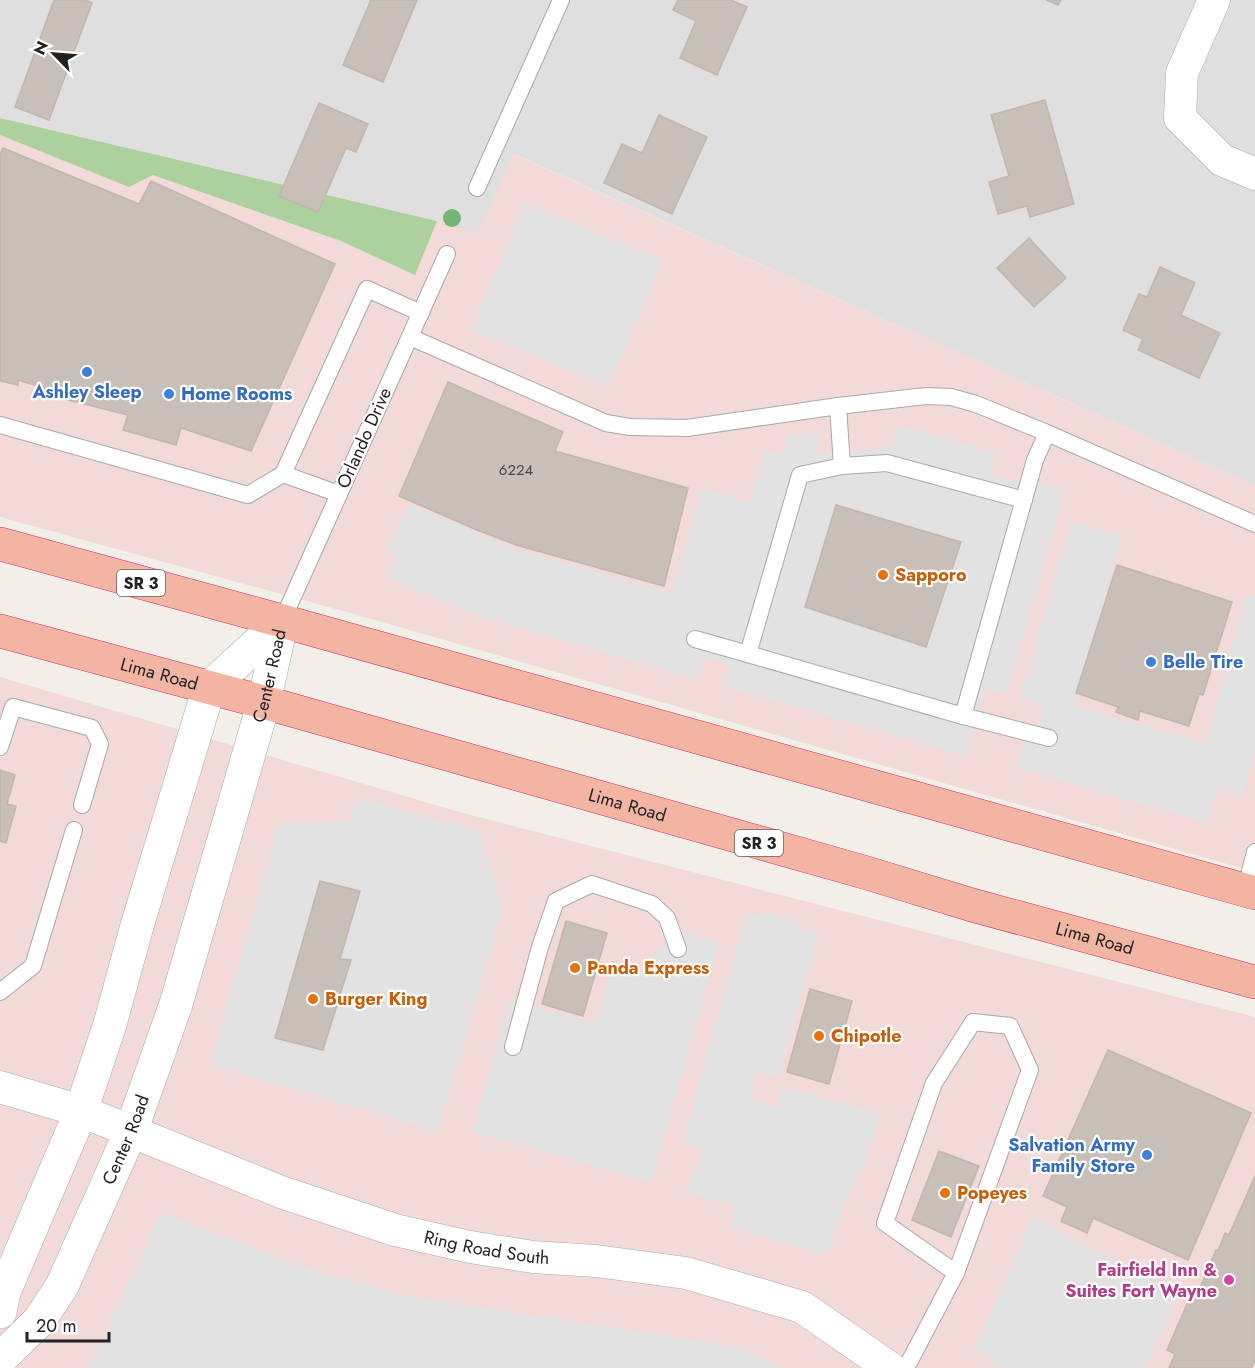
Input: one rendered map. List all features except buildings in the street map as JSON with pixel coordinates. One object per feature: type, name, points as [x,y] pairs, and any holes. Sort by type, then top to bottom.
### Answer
[{"type":"highway","name":"SR 3","points":[[0,544],[1250,892]]},
{"type":"highway","name":"Lima Road","points":[[0,631],[264,702],[867,873],[972,906],[1255,982]]},
{"type":"street","points":[[1214,0],[1182,73],[1180,118],[1222,160],[1255,174]]},
{"type":"street","name":"Center Road","points":[[209,688],[282,621]]},
{"type":"street","name":"Center Road","points":[[0,1359],[39,1321],[62,1286],[131,1131],[176,1004],[264,702],[282,621]]},
{"type":"street","points":[[0,1312],[4,1292],[81,1111],[110,1024],[209,688]]},
{"type":"street","name":"Ring Road South","points":[[0,1087],[81,1111],[281,1192],[395,1230],[512,1254],[596,1261],[686,1273],[802,1307],[890,1368]]},
{"type":"lane","points":[[477,188],[561,0]]},
{"type":"lane","name":"Orlando Drive","points":[[282,621],[447,254]]},
{"type":"lane","points":[[0,425],[248,495],[283,474],[367,289],[421,313]]},
{"type":"lane","points":[[410,337],[606,423],[630,427],[687,428],[838,406],[926,396],[951,397],[976,404],[1047,433],[1255,524]]},
{"type":"lane","points":[[838,406],[842,466]]},
{"type":"lane","points":[[963,716],[1035,460],[1047,433]]},
{"type":"lane","points":[[748,654],[800,475],[842,466],[887,464],[1024,500]]},
{"type":"lane","points":[[283,474],[339,494]]},
{"type":"lane","points":[[695,639],[963,716],[1049,738]]},
{"type":"lane","points":[[0,747],[13,707],[92,728],[100,744],[82,805]]},
{"type":"lane","points":[[0,992],[33,966],[74,830]]},
{"type":"lane","points":[[1250,892],[1255,852]]},
{"type":"lane","points":[[513,1047],[540,947],[556,901],[592,884],[652,904],[667,918],[678,949]]},
{"type":"lane","points":[[906,1368],[956,1273],[1030,1070],[1010,1026],[973,1022],[934,1083],[885,1222],[956,1273]]},
{"type":"shaded area","points":[[0,0],[1255,0],[1255,485],[514,154],[477,235],[443,222],[0,118]]},
{"type":"shaded area","points":[[0,118],[443,222],[477,234],[513,154],[1255,485],[1255,872],[343,611],[0,517]]},
{"type":"shaded area","points":[[524,203],[663,260],[608,387],[472,330]]},
{"type":"shaded area","points":[[899,425],[996,453],[990,475],[1013,481],[1043,484],[1065,491],[1006,695],[985,689],[966,756],[725,687],[731,664],[704,657],[697,680],[470,613],[387,577],[396,555],[387,550],[408,503],[515,549],[672,593],[702,488],[750,502],[765,450],[785,455],[785,436],[817,432],[819,454],[892,447]]},
{"type":"shaded area","points":[[1071,521],[1122,536],[1076,707],[1206,743],[1245,599],[1255,595],[1255,750],[1242,796],[1217,788],[1207,823],[1016,768],[1022,747],[1038,724],[1043,706],[1020,698]]},
{"type":"shaded area","points":[[0,677],[463,813],[1255,1017],[1255,1368],[0,1368]]},
{"type":"shaded area","points":[[356,798],[479,831],[503,907],[438,1132],[211,1064],[279,824],[349,822]]},
{"type":"shaded area","points":[[770,913],[800,922],[801,927],[819,933],[778,1078],[757,1072],[752,1087],[753,1097],[761,1103],[777,1108],[783,1087],[881,1114],[865,1163],[846,1201],[826,1255],[730,1227],[735,1209],[733,1205],[687,1193],[703,1150],[683,1143],[746,915]]},
{"type":"shaded area","points":[[681,930],[719,943],[651,1182],[473,1132],[510,1000],[595,1023],[613,966],[638,971]]},
{"type":"shaded area","points":[[162,1213],[307,1268],[400,1295],[737,1347],[780,1368],[88,1368]]},
{"type":"shaded area","points":[[1033,1217],[1179,1295],[1145,1368],[999,1368],[976,1347]]},
{"type":"green space","points":[[0,118],[437,221],[415,275],[341,241],[153,175],[129,187],[0,135]]},
{"type":"place","name":"Ashley Sleep","points":[[87,372]]},
{"type":"place","name":"Home Rooms","points":[[169,394]]},
{"type":"place","name":"Sapporo","points":[[883,575]]},
{"type":"place","name":"Belle Tire","points":[[1151,662]]},
{"type":"place","name":"Panda Express","points":[[575,968]]},
{"type":"place","name":"Burger King","points":[[313,999]]},
{"type":"place","name":"Chipotle","points":[[819,1036]]},
{"type":"place","name":"Salvation Army Family Store","points":[[1147,1155]]},
{"type":"place","name":"Popeyes","points":[[945,1193]]},
{"type":"place","name":"Fairfield Inn & Suites Fort Wayne","points":[[1229,1280]]}]
